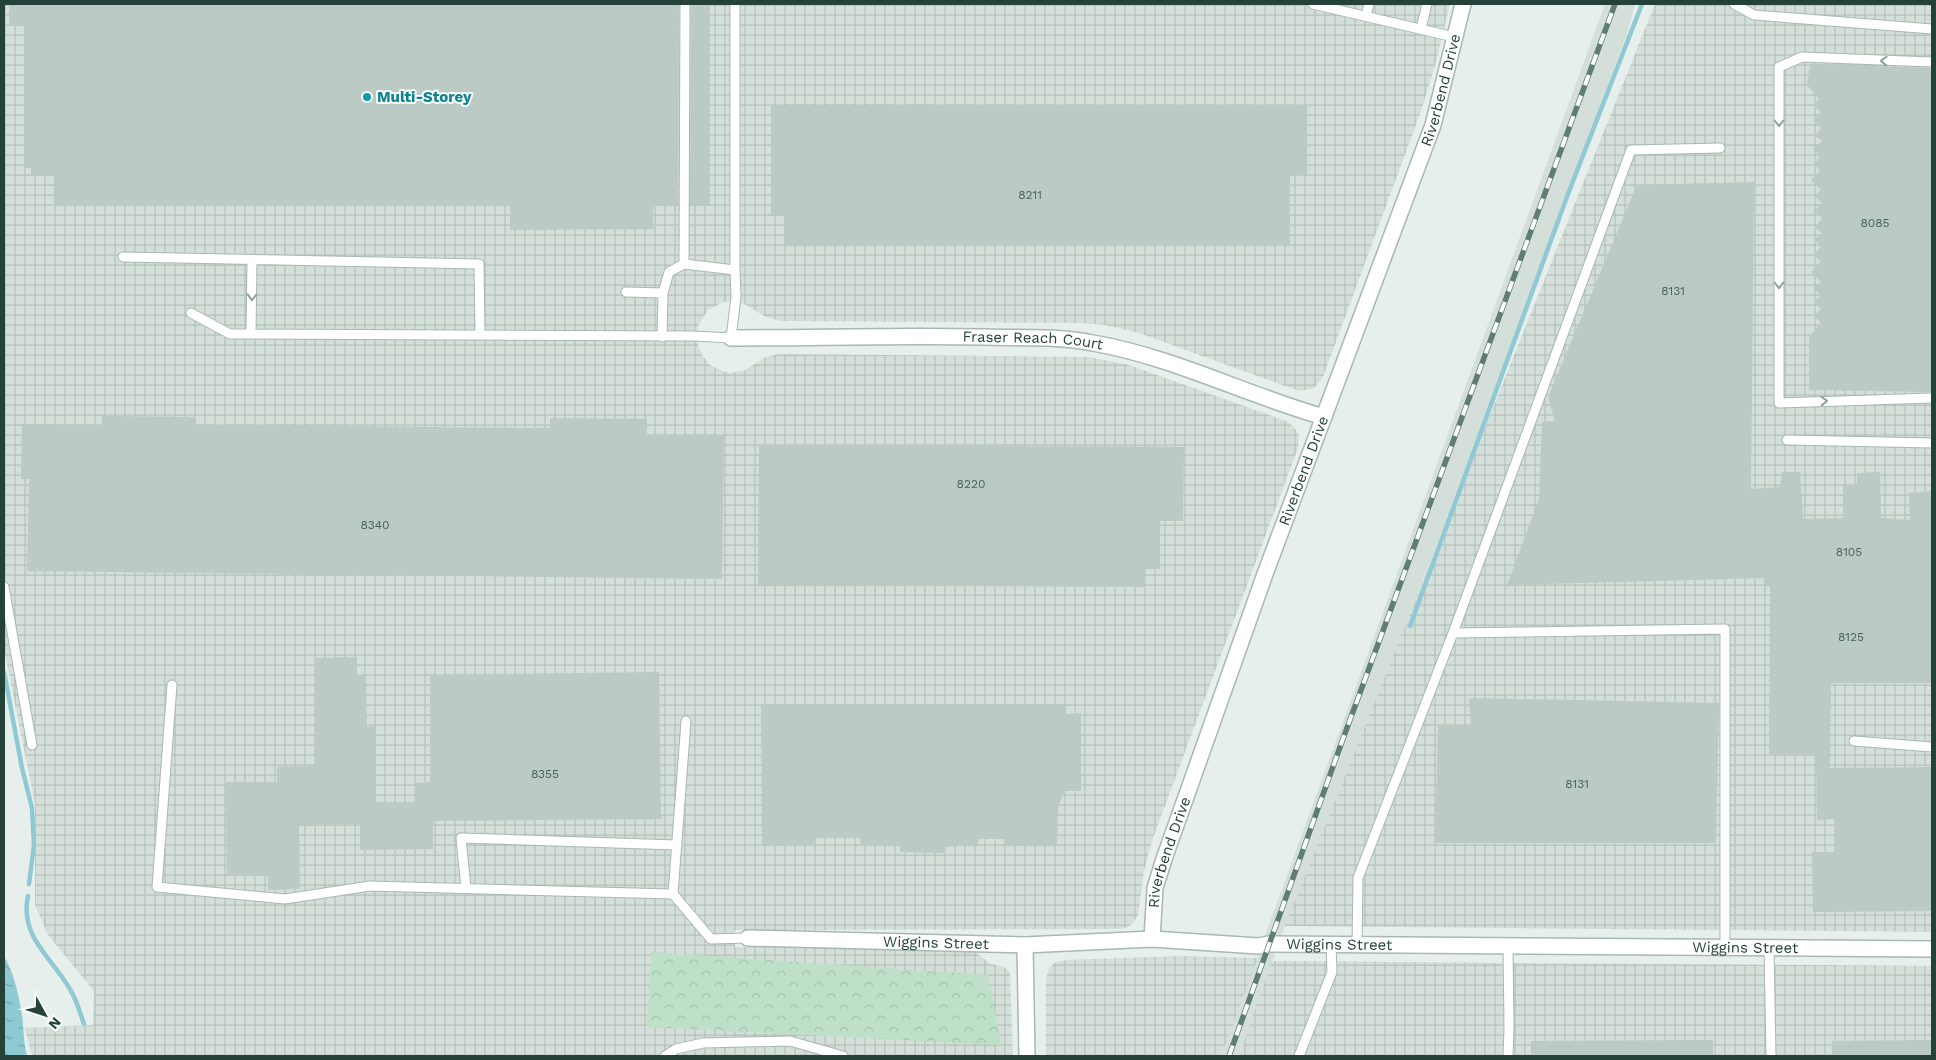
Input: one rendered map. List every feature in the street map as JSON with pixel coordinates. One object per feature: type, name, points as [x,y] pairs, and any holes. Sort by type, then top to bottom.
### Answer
[{"type":"street","name":"Riverbend Drive","points":[[1152,939],[1155,888],[1164,859],[1264,574],[1433,125],[1463,4]]},
{"type":"street","name":"Fraser Reach Court","points":[[731,338],[961,337],[1054,339],[1092,343],[1164,360],[1299,410],[1324,416]]},
{"type":"street","name":"Wiggins Street","points":[[748,938],[1025,945],[1152,939],[1258,946],[1932,949]]},
{"type":"street","points":[[1025,945],[1028,1056]]},
{"type":"lane","points":[[684,264],[685,4]]},
{"type":"lane","points":[[191,312],[230,334],[693,336],[731,338],[736,297],[735,4]]},
{"type":"lane","points":[[1313,4],[1454,37]]},
{"type":"lane","points":[[1366,16],[1369,4]]},
{"type":"lane","points":[[1421,29],[1427,4]]},
{"type":"lane","points":[[1734,4],[1754,15],[1932,30]]},
{"type":"lane","points":[[1932,62],[1802,57],[1779,67],[1779,403],[1932,398]]},
{"type":"lane","points":[[1357,946],[1358,878],[1453,633],[1631,150],[1720,148]]},
{"type":"lane","points":[[123,257],[479,264],[480,335]]},
{"type":"lane","points":[[251,334],[252,260]]},
{"type":"lane","points":[[662,337],[664,293],[669,272],[684,264],[735,270]]},
{"type":"lane","points":[[626,292],[664,293]]},
{"type":"lane","points":[[1787,440],[1932,442]]},
{"type":"lane","points":[[4,587],[32,745]]},
{"type":"lane","points":[[1453,633],[1725,628],[1726,947]]},
{"type":"lane","points":[[172,685],[158,887],[285,899],[370,886],[673,894]]},
{"type":"lane","points":[[686,721],[673,894],[711,939],[748,938]]},
{"type":"lane","points":[[1854,741],[1932,747]]},
{"type":"lane","points":[[466,888],[461,838],[678,845]]},
{"type":"lane","points":[[1299,1056],[1332,972],[1331,945]]},
{"type":"lane","points":[[1508,946],[1508,1056]]},
{"type":"lane","points":[[1769,948],[1770,1056]]},
{"type":"lane","points":[[664,1056],[676,1050],[703,1043],[790,1041],[843,1056]]},
{"type":"shaded area","points":[[4,4],[1450,4],[1436,62],[1420,114],[1323,377],[1313,389],[1299,391],[1139,333],[1105,325],[1082,323],[781,321],[766,317],[744,304],[730,301],[721,303],[708,310],[698,326],[696,339],[702,355],[710,365],[730,373],[745,370],[766,357],[779,354],[1089,357],[1129,365],[1286,421],[1294,427],[1299,436],[1298,448],[1153,838],[1144,871],[1138,915],[1133,923],[1126,928],[1120,929],[735,930],[735,947],[970,948],[991,964],[1004,967],[1010,972],[1013,1056],[32,1056],[25,1028],[93,1025],[94,991],[48,935],[35,905],[35,804],[4,649]]},
{"type":"shaded area","points":[[1605,4],[1635,4],[1628,31],[1328,837],[1285,926],[1239,1056],[1221,1056]]},
{"type":"shaded area","points":[[1655,4],[1932,4],[1932,932],[1285,926]]},
{"type":"shaded area","points":[[1180,956],[1258,958],[1221,1056],[1046,1056],[1046,979],[1049,968],[1056,962],[1065,960]]},
{"type":"shaded area","points":[[1272,961],[1932,966],[1932,1056],[1239,1056]]},
{"type":"green space","points":[[651,952],[988,975],[1001,1045],[647,1027]]},
{"type":"water","points":[[4,956],[13,975],[18,996],[27,1056],[4,1056]]},
{"type":"building","name":"Multi-Storey","points":[[9,4],[679,4],[678,205],[653,205],[653,229],[510,230],[510,206],[54,206],[54,176],[31,176],[31,168],[24,168],[25,25],[9,25]]},
{"type":"building","points":[[691,4],[710,4],[710,205],[690,205]]},
{"type":"building","points":[[1810,64],[1932,68],[1932,392],[1809,390],[1809,337],[1821,323],[1814,316],[1821,309],[1814,302],[1821,296],[1814,288],[1821,282],[1811,272],[1821,262],[1814,255],[1821,246],[1814,240],[1822,233],[1815,227],[1822,218],[1814,211],[1822,203],[1815,196],[1821,190],[1811,180],[1820,170],[1814,164],[1820,156],[1813,149],[1822,141],[1815,136],[1821,128],[1814,120],[1821,112],[1813,105],[1819,99],[1807,85]]},
{"type":"building","points":[[1307,105],[1307,174],[1290,174],[1290,244],[784,245],[784,215],[771,215],[771,106]]},
{"type":"building","points":[[1754,182],[1751,489],[1780,487],[1782,472],[1800,472],[1803,519],[1843,518],[1843,486],[1857,486],[1857,473],[1880,472],[1881,518],[1910,520],[1909,493],[1932,491],[1932,683],[1831,683],[1830,768],[1932,767],[1932,911],[1813,912],[1812,852],[1834,852],[1834,819],[1817,820],[1816,754],[1769,754],[1770,585],[1765,585],[1765,578],[1507,585],[1539,499],[1542,422],[1555,421],[1548,397],[1637,185]]},
{"type":"building","points":[[102,416],[196,417],[196,425],[550,428],[550,418],[647,419],[647,435],[724,436],[722,579],[27,571],[29,479],[21,479],[22,424],[102,425]]},
{"type":"building","points":[[759,445],[1184,447],[1183,521],[1160,521],[1160,569],[1145,569],[1144,587],[758,585]]},
{"type":"building","points":[[357,657],[357,676],[366,676],[367,727],[376,726],[376,802],[416,802],[416,783],[430,782],[430,675],[659,672],[661,819],[433,821],[433,849],[360,850],[360,824],[299,825],[300,889],[268,890],[268,876],[227,876],[226,782],[277,782],[277,767],[316,766],[315,658]]},
{"type":"building","points":[[1469,698],[1719,703],[1716,843],[1435,843],[1438,726],[1471,726]]},
{"type":"building","points":[[761,704],[1066,704],[1066,714],[1081,713],[1081,791],[1064,791],[1058,808],[1057,845],[1006,845],[1004,839],[978,839],[978,845],[944,847],[944,853],[900,852],[900,845],[861,846],[860,838],[814,838],[813,846],[762,845]]},
{"type":"building","points":[[1713,1040],[1713,1056],[1531,1056],[1531,1041]]},
{"type":"building","points":[[1932,1040],[1932,1056],[1832,1056],[1832,1041]]},
{"type":"waterway","points":[[1410,626],[1568,194],[1642,4]]},
{"type":"waterway","points":[[4,672],[22,768],[32,808],[34,845],[29,884]]},
{"type":"waterway","points":[[28,896],[27,911],[33,936],[71,991],[84,1024]]},
{"type":"railway","points":[[1229,1056],[1344,736],[1615,4]]},
{"type":"place","name":"Multi-Storey","points":[[367,97]]}]
